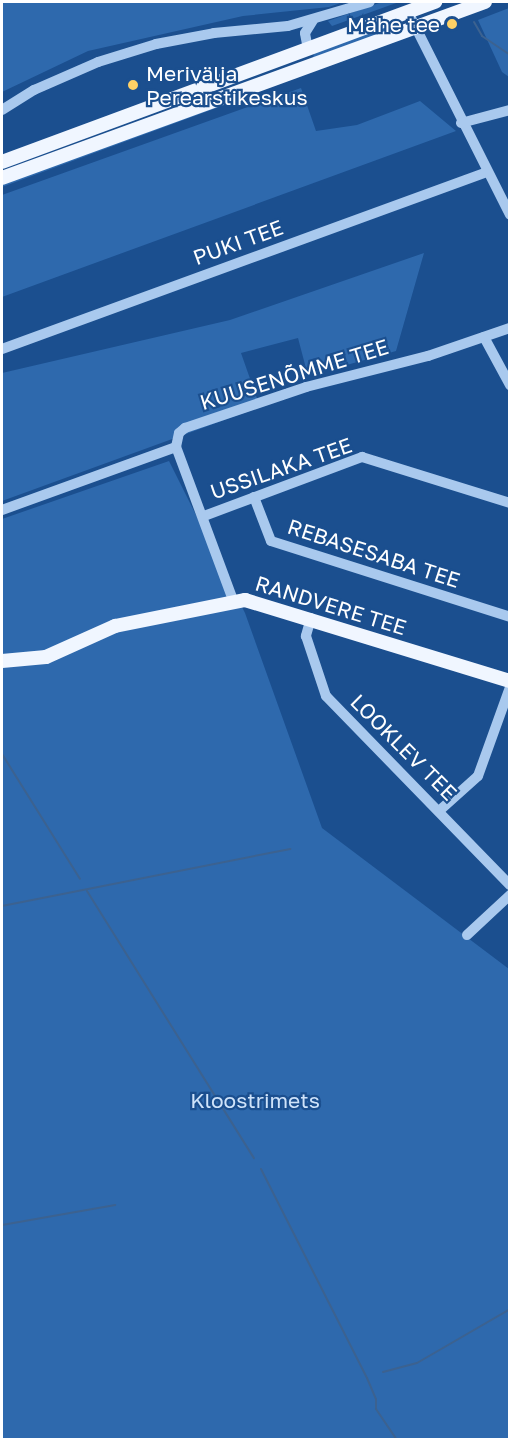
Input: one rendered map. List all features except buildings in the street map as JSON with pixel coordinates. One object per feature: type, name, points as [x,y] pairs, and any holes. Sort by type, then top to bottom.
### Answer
[{"type":"main road","points":[[2,162],[435,2]]},
{"type":"main road","points":[[2,178],[485,2]]},
{"type":"main road","points":[[294,72],[305,58],[308,49]]},
{"type":"main road","name":"RANDVERE TEE","points":[[2,661],[46,657],[115,626],[233,600],[256,601],[510,681]]},
{"type":"street","points":[[2,110],[34,90],[98,62],[156,44],[213,33],[288,26],[370,2]]},
{"type":"street","points":[[408,12],[461,123],[510,215]]},
{"type":"street","points":[[308,49],[305,33],[313,20]]},
{"type":"street","points":[[288,26],[308,49]]},
{"type":"street","points":[[461,123],[510,110]]},
{"type":"street","name":"PUKI TEE","points":[[2,349],[487,172]]},
{"type":"street","name":"KUUSENÕMME TEE","points":[[176,447],[175,438],[185,428],[306,387],[510,328]]},
{"type":"street","points":[[484,337],[510,386]]},
{"type":"street","points":[[2,510],[176,447]]},
{"type":"street","name":"USSILAKA TEE","points":[[176,447],[204,516],[233,600]]},
{"type":"street","name":"USSILAKA TEE","points":[[204,516],[362,457],[510,503]]},
{"type":"street","name":"REBASESABA TEE","points":[[254,497],[271,541],[510,617]]},
{"type":"street","name":"LOOKLEV TEE","points":[[311,618],[306,636],[326,696],[439,811],[509,893]]},
{"type":"street","points":[[439,811],[477,776],[510,687]]},
{"type":"street","points":[[467,935],[509,893]]},
{"type":"green space","points":[[2,2],[343,2],[329,7],[243,16],[88,51],[2,92]]},
{"type":"green space","points":[[382,2],[399,2],[332,26],[328,21]]},
{"type":"green space","points":[[509,8],[509,77],[502,72],[478,20]]},
{"type":"green space","points":[[388,26],[393,29],[313,58],[314,53]]},
{"type":"green space","points":[[301,88],[316,131],[357,125],[420,101],[456,131],[2,297],[2,195]]},
{"type":"green space","points":[[238,98],[238,100],[2,187],[2,184]]},
{"type":"green space","points":[[424,253],[396,351],[308,376],[298,338],[241,353],[260,407],[2,501],[2,373],[230,320]]},
{"type":"green space","name":"Kloostrimets","points":[[169,461],[245,613],[322,828],[509,969],[509,1439],[2,1439],[2,519]]},
{"type":"waterway","points":[[474,22],[482,36],[510,55]]},
{"type":"waterway","points":[[2,754],[80,879]]},
{"type":"waterway","points":[[2,906],[290,849]]},
{"type":"waterway","points":[[87,891],[254,1158]]},
{"type":"waterway","points":[[261,1169],[367,1378],[376,1399],[376,1409],[397,1440]]},
{"type":"waterway","points":[[2,1225],[115,1205]]},
{"type":"waterway","points":[[383,1372],[417,1363],[510,1309]]},
{"type":"place","name":"Mähe tee","points":[[452,24]]},
{"type":"place","name":"Merivälja Perearstikeskus","points":[[133,85]]}]
